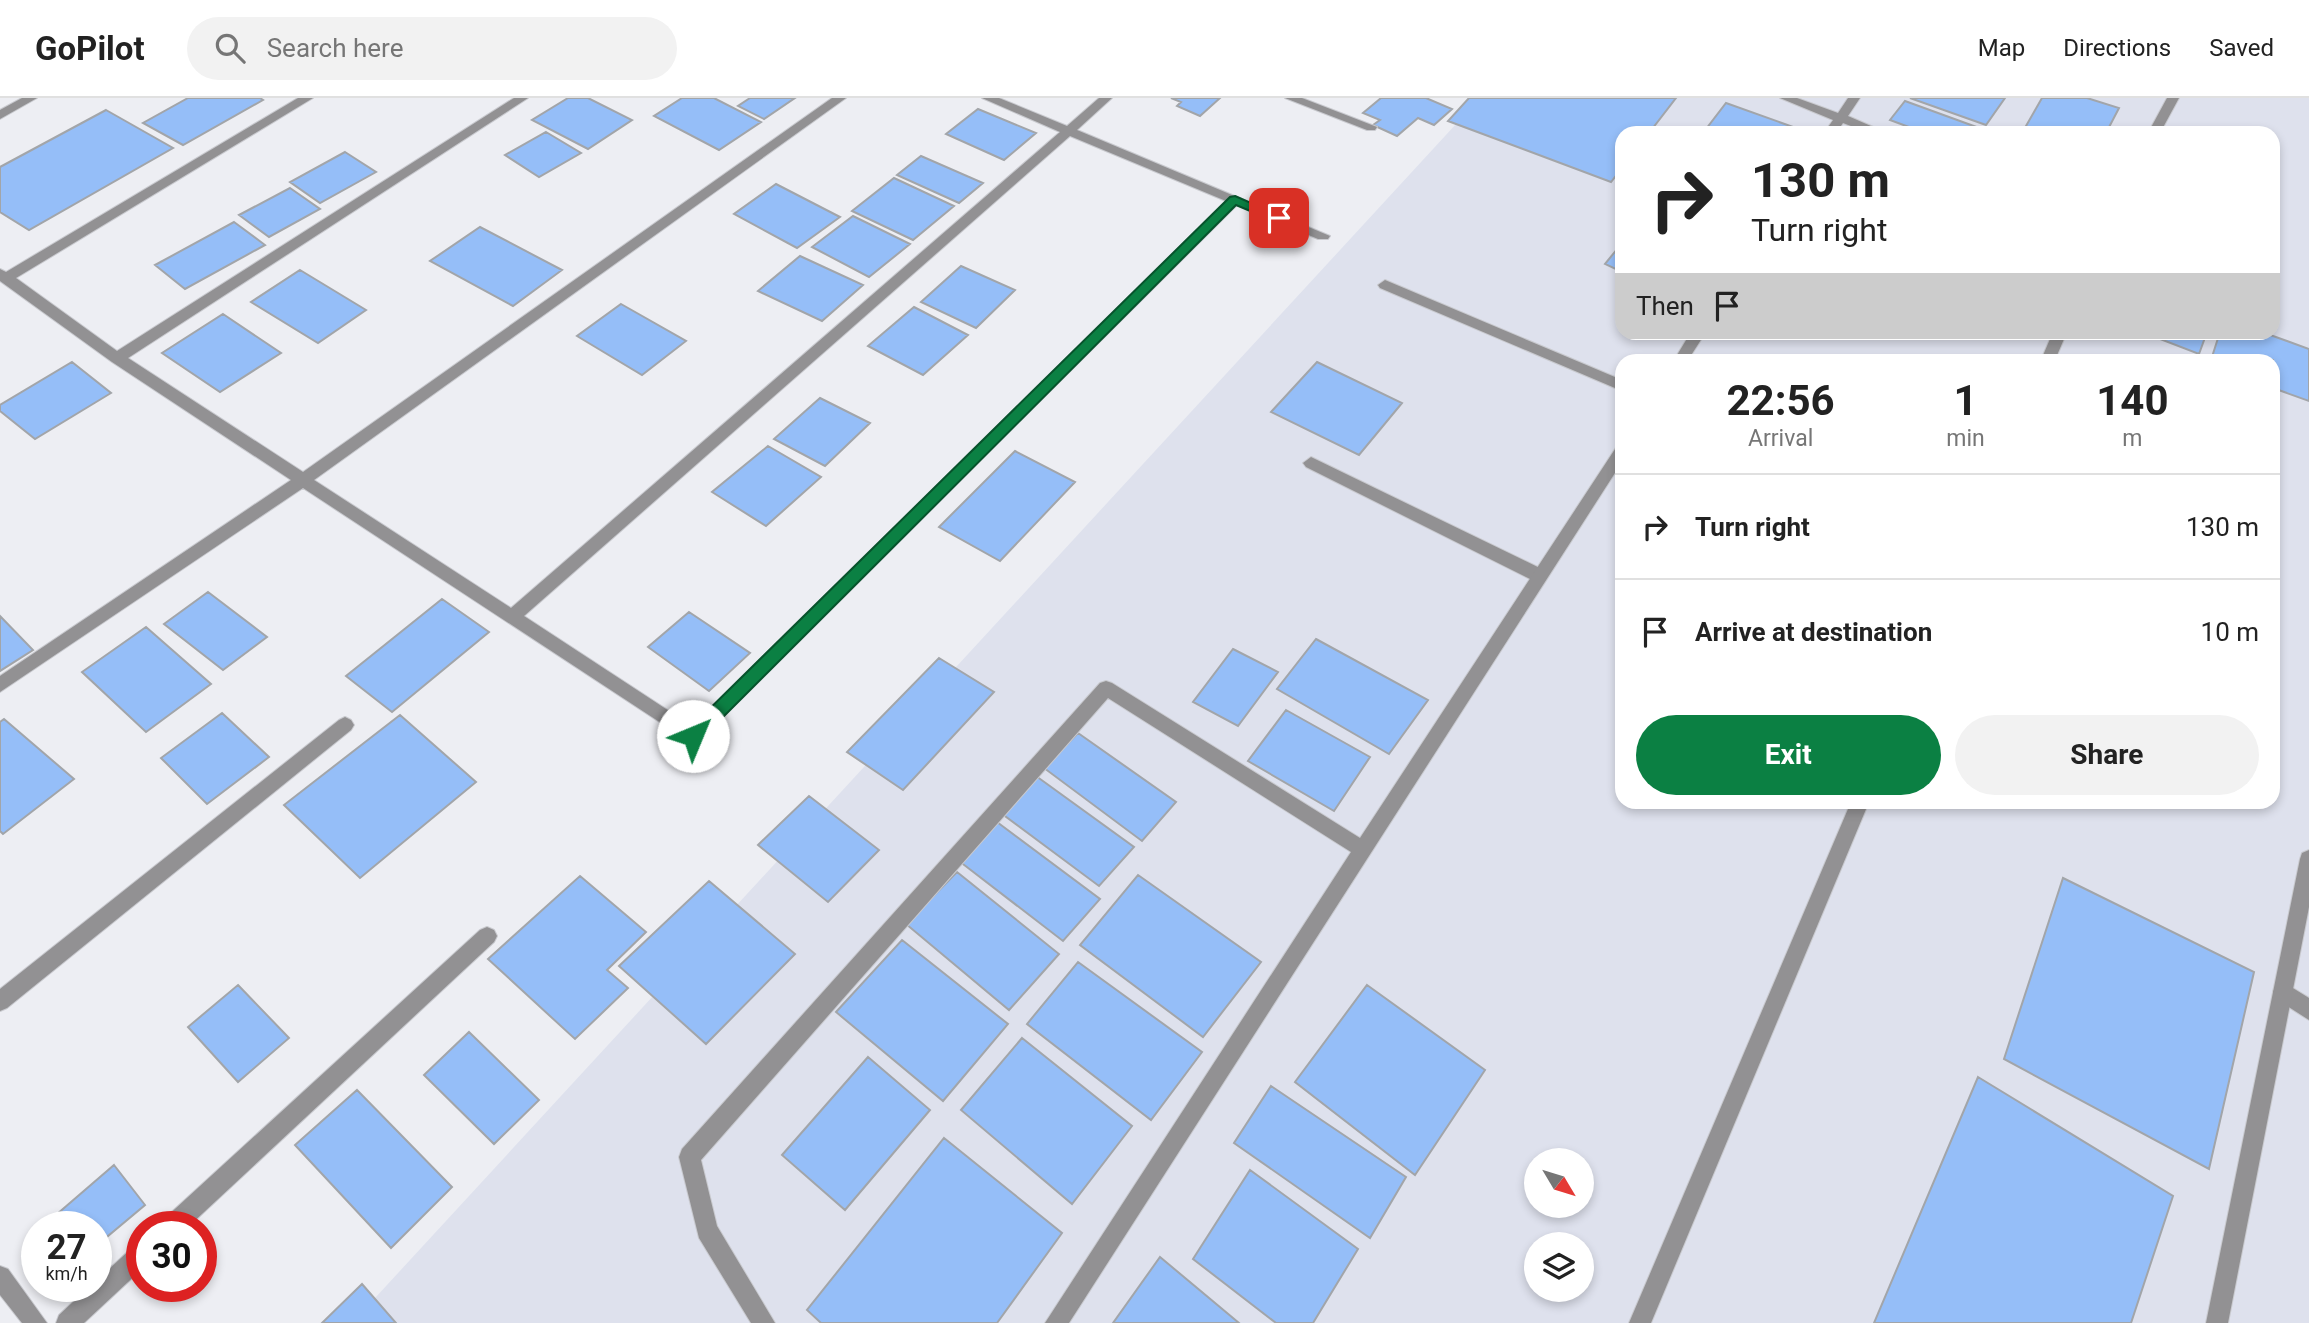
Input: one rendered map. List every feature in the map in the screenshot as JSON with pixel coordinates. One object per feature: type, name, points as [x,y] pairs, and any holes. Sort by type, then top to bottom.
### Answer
[{"type":"street","points":[[0,116],[31,98]]},
{"type":"street","points":[[307,98],[3,276],[117,358],[693,736],[1235,200]]},
{"type":"street","points":[[117,358],[522,98]]},
{"type":"street","points":[[0,685],[304,480],[840,98]]},
{"type":"street","points":[[988,98],[1323,236]]},
{"type":"street","points":[[511,618],[1107,98]]},
{"type":"street","points":[[1291,98],[1371,127]]},
{"type":"street","points":[[1786,98],[1862,126]]},
{"type":"street","points":[[1835,126],[1854,98]]},
{"type":"street","points":[[2158,126],[2173,98]]},
{"type":"street","points":[[1385,285],[1615,383]]},
{"type":"street","points":[[1056,1323],[1615,461]]},
{"type":"street","points":[[1311,463],[1541,576]]},
{"type":"street","points":[[764,1323],[707,1230],[690,1157],[1106,688],[1363,850]]},
{"type":"street","points":[[0,1001],[345,725]]},
{"type":"street","points":[[1640,1323],[1857,809]]},
{"type":"street","points":[[2217,1323],[2309,859]]},
{"type":"street","points":[[189,1211],[487,936]]},
{"type":"street","points":[[2283,992],[2309,1010]]},
{"type":"street","points":[[67,1323],[126,1269]]},
{"type":"street","points":[[0,1277],[36,1323]]},
{"type":"shaded area","points":[[1480,98],[2309,98],[2309,1323],[352,1323]]},
{"type":"building","points":[[188,98],[263,100],[183,145],[143,123]]},
{"type":"building","points":[[568,98],[588,98],[632,120],[588,149],[532,120]]},
{"type":"building","points":[[682,98],[714,98],[761,122],[719,150],[654,116]]},
{"type":"building","points":[[750,98],[795,98],[764,119],[738,106]]},
{"type":"building","points":[[1171,98],[1220,98],[1200,116],[1177,106],[1181,102]]},
{"type":"building","points":[[1381,98],[1426,98],[1452,109],[1434,125],[1418,118],[1397,136],[1373,125],[1380,120],[1363,113]]},
{"type":"building","points":[[1469,98],[1676,98],[1654,126],[1615,126],[1615,177],[1611,182],[1448,121]]},
{"type":"building","points":[[1910,98],[2005,98],[1986,125]]},
{"type":"building","points":[[2042,98],[2087,98],[2119,108],[2110,126],[2026,126]]},
{"type":"building","points":[[1905,101],[1974,126],[1906,126],[1890,120]]},
{"type":"building","points":[[1726,103],[1790,126],[1708,126]]},
{"type":"building","points":[[978,109],[1036,133],[1004,160],[946,134]]},
{"type":"building","points":[[106,110],[173,148],[29,230],[0,212],[0,167]]},
{"type":"building","points":[[546,132],[581,153],[539,177],[505,155]]},
{"type":"building","points":[[345,152],[376,172],[320,203],[290,182]]},
{"type":"building","points":[[921,156],[983,183],[959,203],[897,175]]},
{"type":"building","points":[[894,178],[954,206],[913,240],[852,211]]},
{"type":"building","points":[[776,184],[840,217],[797,248],[734,214]]},
{"type":"building","points":[[290,188],[320,209],[269,237],[239,215]]},
{"type":"building","points":[[853,216],[910,244],[869,277],[812,247]]},
{"type":"building","points":[[234,222],[265,245],[185,289],[155,265]]},
{"type":"building","points":[[480,227],[562,270],[513,306],[430,261]]},
{"type":"building","points":[[1615,252],[1615,269],[1605,264]]},
{"type":"building","points":[[800,256],[863,285],[822,321],[758,291]]},
{"type":"building","points":[[961,266],[1015,290],[976,328],[921,302]]},
{"type":"building","points":[[300,270],[366,310],[318,343],[251,302]]},
{"type":"building","points":[[621,304],[686,341],[642,375],[577,336]]},
{"type":"building","points":[[914,307],[968,335],[923,375],[868,346]]},
{"type":"building","points":[[223,314],[281,353],[220,392],[162,353]]},
{"type":"building","points":[[2280,339],[2309,349],[2309,401],[2280,391],[2280,354],[2213,354],[2217,340]]},
{"type":"building","points":[[2163,340],[2204,340],[2199,354]]},
{"type":"building","points":[[72,362],[111,393],[35,439],[0,411],[0,405]]},
{"type":"building","points":[[1317,362],[1402,403],[1359,455],[1271,412]]},
{"type":"building","points":[[820,398],[870,423],[825,466],[774,439]]},
{"type":"building","points":[[768,446],[821,477],[766,526],[712,492]]},
{"type":"building","points":[[1015,451],[1075,482],[1000,561],[939,527]]},
{"type":"building","points":[[208,592],[267,637],[223,670],[164,624]]},
{"type":"building","points":[[442,599],[489,632],[392,712],[346,676]]},
{"type":"building","points":[[689,612],[750,653],[709,691],[648,647]]},
{"type":"building","points":[[0,616],[33,650],[0,671]]},
{"type":"building","points":[[146,627],[211,684],[146,732],[82,672]]},
{"type":"building","points":[[1316,639],[1428,700],[1389,754],[1277,689]]},
{"type":"building","points":[[1233,649],[1278,672],[1238,726],[1193,702]]},
{"type":"building","points":[[939,658],[994,692],[903,790],[847,752]]},
{"type":"building","points":[[1286,710],[1370,757],[1334,811],[1248,761]]},
{"type":"building","points":[[222,713],[269,757],[207,804],[161,758]]},
{"type":"building","points":[[400,715],[476,782],[360,878],[284,805]]},
{"type":"building","points":[[4,719],[74,779],[3,834],[0,831],[0,722]]},
{"type":"building","points":[[1078,733],[1176,802],[1142,841],[1044,768]]},
{"type":"building","points":[[1036,776],[1134,847],[1099,886],[1001,813]]},
{"type":"building","points":[[809,796],[879,850],[828,902],[758,845]]},
{"type":"building","points":[[997,822],[1100,899],[1063,941],[959,861]]},
{"type":"building","points":[[957,872],[1059,954],[1009,1010],[906,924]]},
{"type":"building","points":[[1138,875],[1261,962],[1203,1037],[1080,945]]},
{"type":"building","points":[[580,876],[646,932],[607,970],[628,988],[575,1039],[488,959]]},
{"type":"building","points":[[2063,878],[2254,972],[2209,1169],[2004,1059]]},
{"type":"building","points":[[709,881],[795,954],[706,1044],[619,966]]},
{"type":"building","points":[[902,940],[1008,1024],[943,1101],[836,1012]]},
{"type":"building","points":[[1078,962],[1202,1052],[1151,1120],[1027,1024]]},
{"type":"building","points":[[238,985],[289,1038],[238,1082],[188,1027]]},
{"type":"building","points":[[1367,985],[1485,1070],[1415,1175],[1295,1082]]},
{"type":"building","points":[[469,1032],[539,1100],[494,1144],[424,1075]]},
{"type":"building","points":[[1022,1038],[1132,1126],[1072,1204],[961,1110]]},
{"type":"building","points":[[868,1057],[930,1110],[845,1210],[782,1155]]},
{"type":"building","points":[[1978,1077],[2173,1196],[2131,1323],[1874,1323]]},
{"type":"building","points":[[1271,1086],[1406,1177],[1370,1238],[1234,1143]]},
{"type":"building","points":[[357,1090],[452,1187],[391,1248],[295,1145]]},
{"type":"building","points":[[944,1138],[1062,1233],[997,1323],[821,1323],[807,1310]]},
{"type":"building","points":[[114,1165],[145,1205],[138,1211],[126,1211],[126,1221],[112,1233],[112,1211],[61,1211]]},
{"type":"building","points":[[1250,1170],[1358,1249],[1313,1323],[1276,1323],[1193,1259]]},
{"type":"building","points":[[1160,1257],[1239,1323],[1113,1323]]},
{"type":"building","points":[[362,1284],[396,1323],[322,1323]]},
{"type":"route","points":[[693,736],[1235,200],[1279,218]]}]
